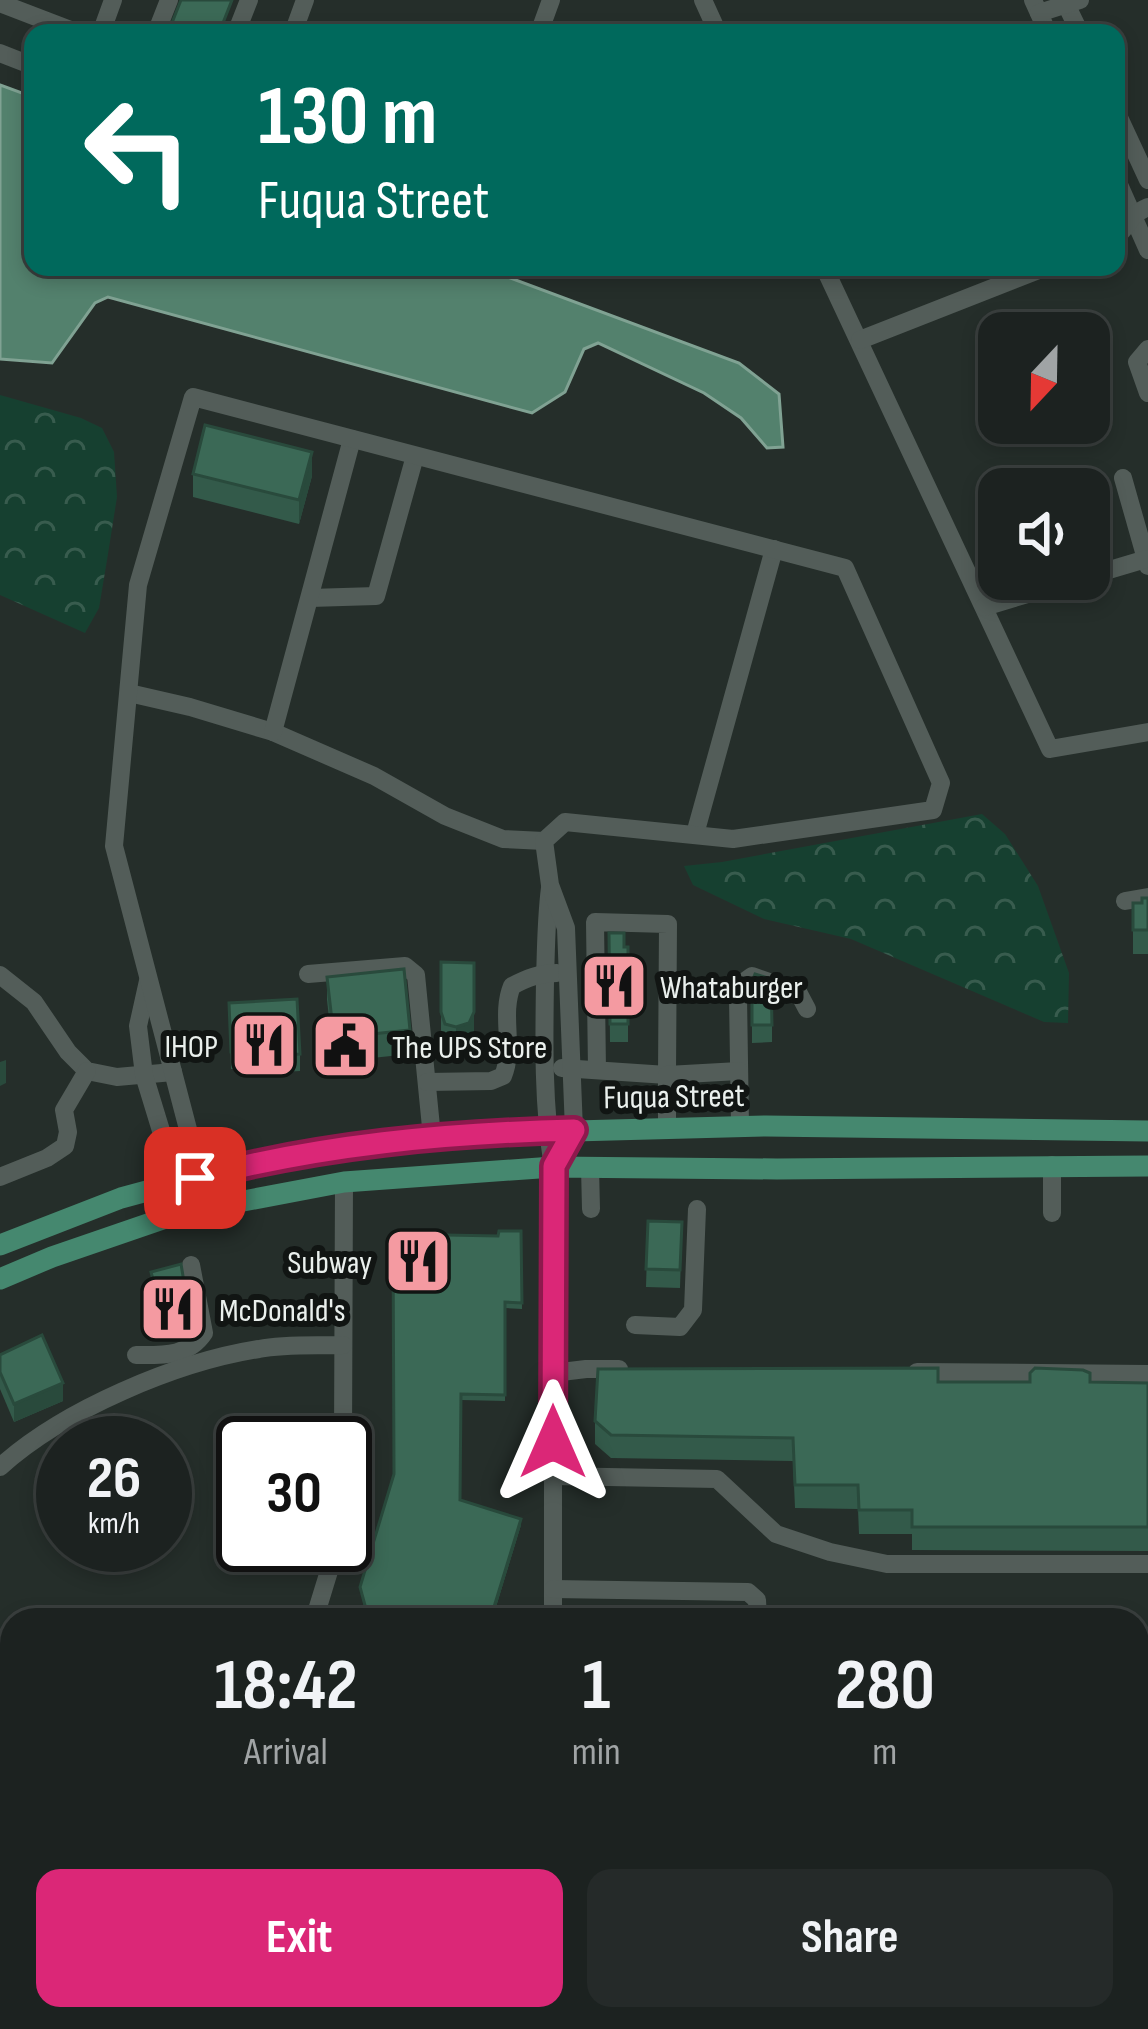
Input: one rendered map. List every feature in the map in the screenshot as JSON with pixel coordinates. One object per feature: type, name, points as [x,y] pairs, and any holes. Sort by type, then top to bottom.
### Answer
[{"type":"main road","name":"Fuqua Street","points":[[0,1245],[121,1198],[243,1165],[332,1148],[432,1137],[740,1126],[1148,1131]]},
{"type":"main road","points":[[1050,1131],[1052,1166]]},
{"type":"main road","points":[[332,1148],[344,1182]]},
{"type":"main road","points":[[0,1279],[180,1213],[344,1182],[554,1166],[1148,1166]]},
{"type":"main road","points":[[186,1180],[203,1209]]},
{"type":"street","points":[[1036,7],[1070,1]]},
{"type":"street","points":[[0,3],[55,24]]},
{"type":"street","points":[[1125,130],[1148,180]]},
{"type":"street","points":[[1140,211],[1148,250]]},
{"type":"street","points":[[828,276],[1050,749],[1148,732]]},
{"type":"street","points":[[860,340],[1023,276]]},
{"type":"street","points":[[1148,349],[1137,362],[1148,393]]},
{"type":"street","points":[[129,693],[274,732],[374,776],[424,807],[503,839],[544,841],[566,822],[733,839],[933,810],[941,783],[845,568],[193,397],[138,585],[114,846],[189,1133],[186,1180]]},
{"type":"street","points":[[274,732],[352,439]]},
{"type":"street","points":[[310,598],[376,596],[415,456]]},
{"type":"street","points":[[1110,571],[1147,563],[1123,478]]},
{"type":"street","points":[[695,834],[774,549]]},
{"type":"street","points":[[985,607],[1008,600]]},
{"type":"street","points":[[544,841],[553,911],[546,973],[545,1068],[547,1130],[554,1166],[553,1608]]},
{"type":"street","points":[[1125,901],[1148,897]]},
{"type":"street","points":[[553,911],[566,928],[574,1130],[554,1166]]},
{"type":"street","points":[[597,1070],[595,922],[668,924],[668,1128]]},
{"type":"street","points":[[308,974],[405,966],[416,975],[432,1137]]},
{"type":"street","points":[[427,1082],[491,1081],[503,1076],[508,1063],[506,1000],[512,986],[546,973],[568,974]]},
{"type":"street","points":[[0,975],[34,1002],[87,1071],[117,1077],[173,1072]]},
{"type":"street","points":[[149,976],[138,1026],[144,1075],[186,1180]]},
{"type":"street","points":[[740,1126],[738,997],[745,982],[752,976],[790,988],[798,992],[807,1009]]},
{"type":"street","points":[[545,1068],[668,1075],[739,1071]]},
{"type":"street","points":[[0,1177],[65,1146],[64,1110],[87,1071]]},
{"type":"street","points":[[1052,1166],[1052,1213]]},
{"type":"street","points":[[590,1167],[591,1209]]},
{"type":"street","points":[[343,1416],[344,1182]]},
{"type":"street","points":[[635,1325],[680,1327],[693,1310],[697,1209]]},
{"type":"street","points":[[136,1355],[185,1351],[204,1333],[191,1265]]},
{"type":"street","points":[[0,1467],[99,1400],[200,1362],[266,1347],[343,1345]]},
{"type":"street","points":[[553,1373],[635,1369]]},
{"type":"street","points":[[890,1372],[1148,1374]]},
{"type":"street","points":[[553,1476],[717,1479],[776,1534],[887,1564],[1148,1564]]},
{"type":"street","points":[[318,1608],[329,1572]]},
{"type":"street","points":[[553,1588],[748,1592],[757,1600],[757,1608]]},
{"type":"green space","points":[[0,395],[102,428],[114,452],[117,497],[108,554],[99,608],[85,633],[0,595]]},
{"type":"green space","points":[[982,814],[1005,834],[1038,886],[1069,973],[1068,1023],[1044,1022],[851,939],[764,919],[693,885],[684,866],[722,862]]},
{"type":"shaded area","points":[[0,85],[24,94],[24,276],[505,276],[739,363],[779,394],[783,447],[767,448],[741,418],[704,393],[598,343],[584,349],[565,392],[532,413],[108,297],[95,303],[52,363],[0,359]]},
{"type":"building","points":[[181,0],[232,0],[223,24],[172,24]]},
{"type":"building","points":[[205,425],[312,452],[299,500],[193,474]]},
{"type":"building","points":[[1142,898],[1148,898],[1148,930],[1133,930],[1133,903],[1142,903]]},
{"type":"building","points":[[609,933],[624,933],[624,947],[628,947],[628,1024],[610,1024]]},
{"type":"building","points":[[441,962],[474,963],[474,1012],[469,1023],[445,1024]]},
{"type":"building","points":[[404,969],[410,1030],[334,1038],[327,977]]},
{"type":"building","points":[[755,974],[771,979],[772,1025],[752,1025]]},
{"type":"building","name":"IHOP","points":[[297,999],[300,1054],[231,1052],[229,1003]]},
{"type":"building","points":[[648,1221],[682,1222],[680,1270],[646,1269]]},
{"type":"building","points":[[499,1231],[521,1231],[522,1303],[505,1302],[505,1395],[461,1394],[460,1500],[521,1519],[494,1608],[366,1608],[360,1587],[365,1572],[372,1572],[372,1547],[394,1474],[393,1234],[498,1236]]},
{"type":"building","points":[[181,1264],[189,1312],[163,1318],[151,1272]]},
{"type":"building","points":[[42,1335],[63,1383],[14,1404],[0,1372],[0,1355]]},
{"type":"building","points":[[938,1368],[938,1382],[1030,1382],[1035,1368],[1083,1370],[1090,1373],[1090,1382],[1148,1383],[1148,1527],[912,1527],[912,1510],[859,1510],[858,1485],[795,1485],[793,1438],[611,1435],[595,1421],[598,1369]]},
{"type":"place","name":"Whataburger","points":[[614,986]]},
{"type":"place","name":"IHOP","points":[[264,1045]]},
{"type":"place","name":"The UPS Store","points":[[345,1046]]},
{"type":"place","name":"Subway","points":[[418,1261]]},
{"type":"place","name":"McDonald's","points":[[173,1309]]},
{"type":"route","points":[[195,1178],[332,1148],[462,1134],[574,1130],[554,1166],[553,1442]]}]
